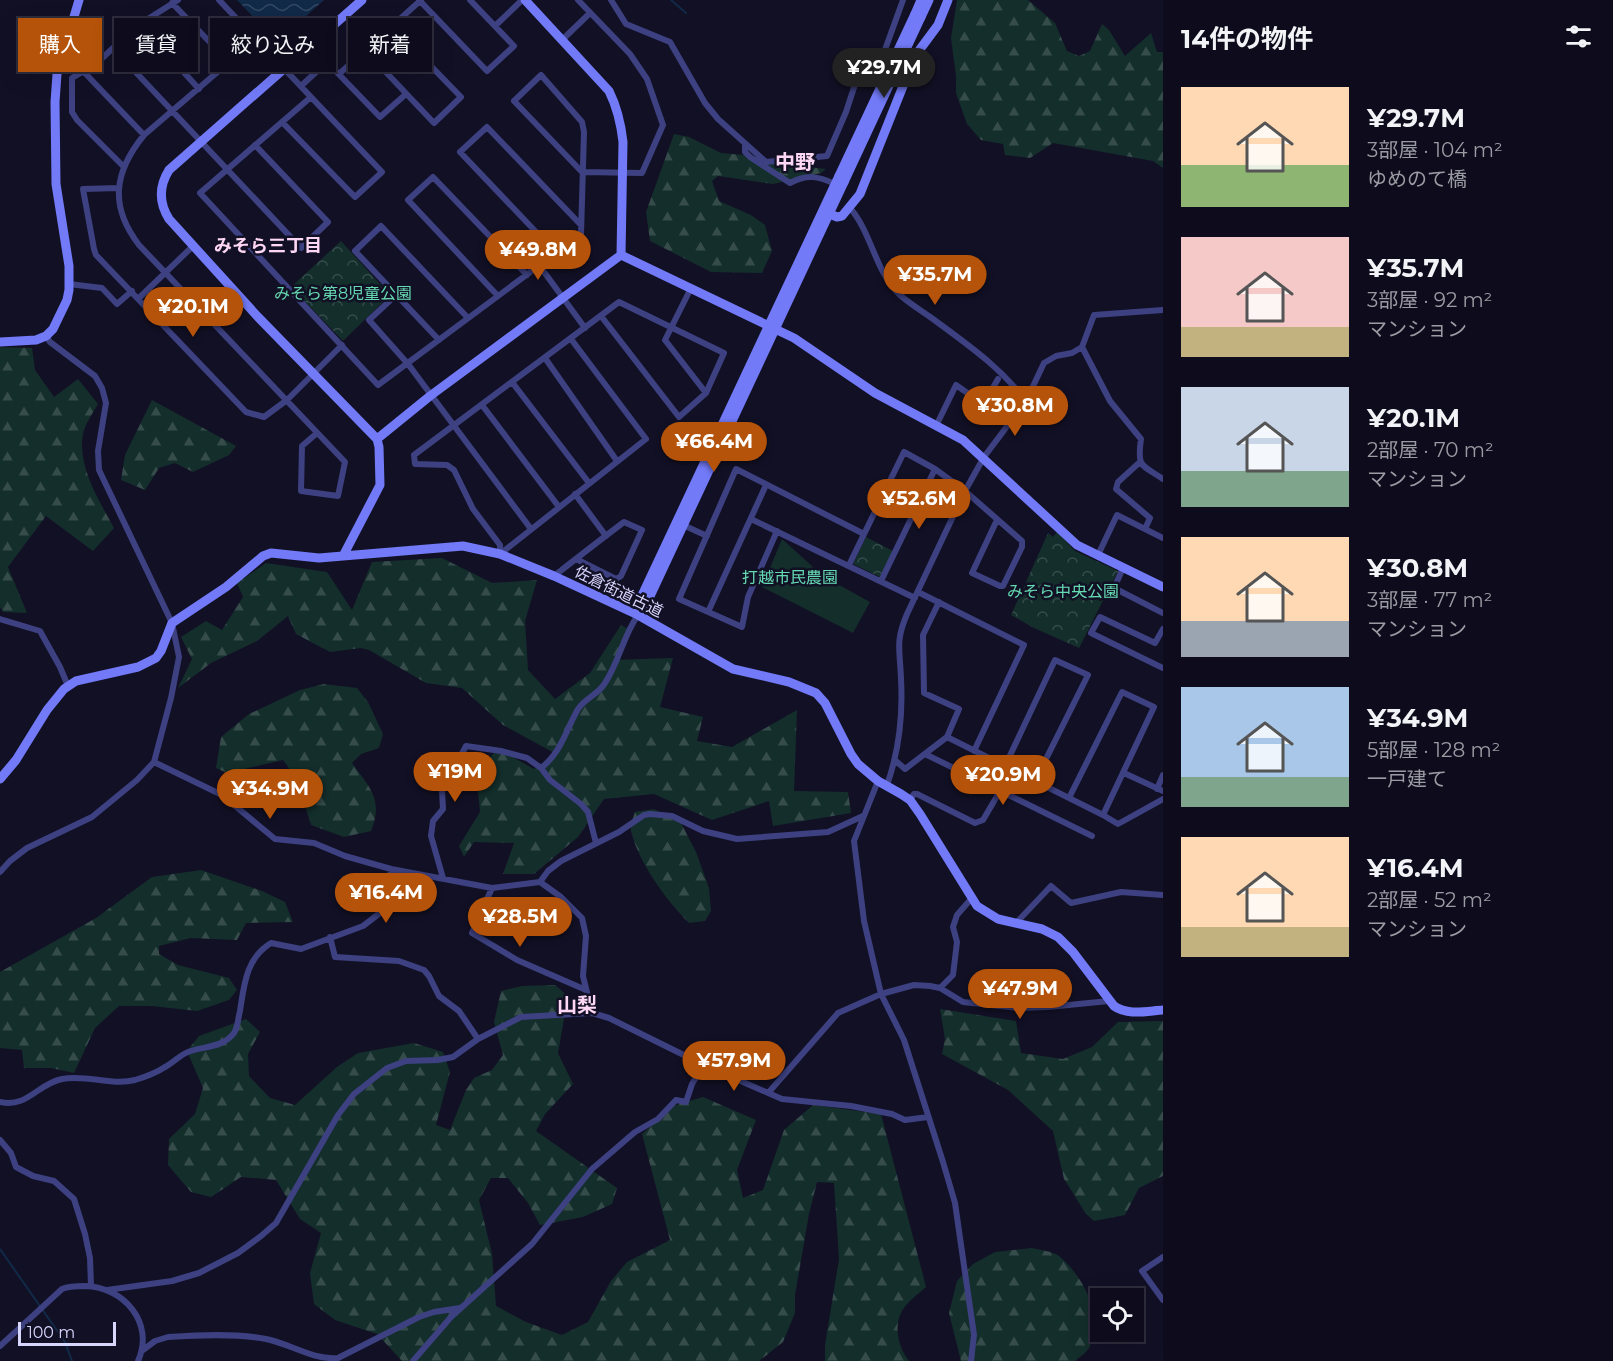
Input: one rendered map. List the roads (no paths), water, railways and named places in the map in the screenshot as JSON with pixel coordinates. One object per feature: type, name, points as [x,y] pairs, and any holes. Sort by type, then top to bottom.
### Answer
[{"type":"street","points":[[0,342],[36,340],[46,336],[53,329],[67,300],[69,266],[56,184],[55,102],[57,75],[79,0]]},
{"type":"street","points":[[219,0],[236,18]]},
{"type":"street","points":[[401,18],[420,0],[487,71],[514,46],[470,0]]},
{"type":"street","points":[[495,26],[524,0],[609,91],[614,100],[621,129],[621,255]]},
{"type":"street","points":[[311,97],[200,194],[378,385],[581,234],[582,172],[584,132],[582,122],[541,75],[514,101],[582,172],[642,174],[663,125],[647,78],[630,54],[578,0]]},
{"type":"street","points":[[611,0],[626,24],[670,42],[705,104],[718,119],[766,162],[827,156],[846,112],[862,63],[873,64],[882,58],[903,0]]},
{"type":"street","points":[[918,16],[921,0]]},
{"type":"street","points":[[541,768],[550,762],[564,740],[578,708],[605,685],[630,626],[644,609],[840,180],[918,16],[929,0]]},
{"type":"street","points":[[830,214],[837,217],[842,216],[860,194],[918,50],[938,25],[948,0]]},
{"type":"street","points":[[336,22],[360,1]]},
{"type":"street","points":[[150,18],[175,2],[210,41]]},
{"type":"street","points":[[562,40],[590,13]]},
{"type":"street","points":[[102,58],[113,48],[301,248],[328,222],[255,145]]},
{"type":"street","points":[[882,58],[910,70]]},
{"type":"street","points":[[301,86],[327,62],[380,117],[406,94]]},
{"type":"street","points":[[339,74],[348,66]]},
{"type":"street","points":[[386,72],[434,123],[461,97],[432,67]]},
{"type":"street","points":[[81,72],[72,78],[72,112],[77,120],[123,166]]},
{"type":"street","points":[[84,72],[144,135]]},
{"type":"street","points":[[185,72],[200,88]]},
{"type":"street","points":[[218,72],[144,135],[123,166],[119,188],[126,227],[138,245],[345,462],[338,496],[301,491],[302,446],[317,433]]},
{"type":"street","points":[[280,72],[169,170],[161,190],[165,212],[193,246],[312,374],[377,439],[380,485],[343,556]]},
{"type":"street","points":[[282,122],[355,197],[382,172],[288,72]]},
{"type":"street","points":[[556,253],[460,152],[488,127],[581,225]]},
{"type":"street","points":[[745,144],[745,152],[750,157],[790,183],[801,177],[815,176],[840,180]]},
{"type":"street","points":[[498,296],[408,200],[433,177],[526,275]]},
{"type":"street","points":[[638,615],[638,604],[830,214],[840,180]]},
{"type":"street","points":[[119,188],[83,189],[96,255],[246,412],[264,417],[287,400],[342,345]]},
{"type":"street","points":[[850,208],[858,217],[886,279],[899,294],[985,358],[1009,379],[1026,401]]},
{"type":"street","points":[[439,340],[355,251],[381,226],[468,318]]},
{"type":"street","points":[[139,298],[193,246]]},
{"type":"street","points":[[621,255],[772,328],[823,357],[875,393],[963,440],[1077,544],[1163,588]]},
{"type":"street","points":[[377,439],[430,396],[621,255]]},
{"type":"street","points":[[539,265],[585,328]]},
{"type":"street","points":[[69,284],[102,288],[117,304],[132,291]]},
{"type":"street","points":[[690,290],[665,340],[705,393]]},
{"type":"street","points":[[396,295],[369,320],[408,364],[531,529]]},
{"type":"street","points":[[500,554],[500,545],[473,509],[454,470],[447,465],[415,464],[414,455],[619,302],[724,353],[701,399],[679,417],[601,316]]},
{"type":"street","points":[[971,1361],[974,1335],[956,1213],[943,1162],[904,1040],[881,994],[864,921],[854,841],[863,816],[896,761],[901,718],[899,634],[965,490],[984,457],[1026,401],[1044,363],[1082,347],[1094,315],[1163,310]]},
{"type":"street","points":[[0,872],[27,848],[92,817],[137,780],[154,762],[179,657],[172,623],[99,471],[98,452],[106,403],[99,381],[95,375],[50,342],[46,336]]},
{"type":"street","points":[[500,554],[646,439],[571,339]]},
{"type":"street","points":[[1082,347],[1110,401],[1141,439],[1138,459],[1163,479]]},
{"type":"street","points":[[545,358],[617,461]]},
{"type":"street","points":[[984,403],[998,379]]},
{"type":"street","points":[[512,382],[589,483]]},
{"type":"street","points":[[936,426],[956,385],[1010,423]]},
{"type":"street","points":[[482,405],[559,507]]},
{"type":"street","points":[[849,565],[903,452],[936,469],[965,490],[1022,543],[1003,586],[972,573],[997,520]]},
{"type":"street","points":[[1140,462],[1118,482],[1116,489],[1150,518],[1145,529]]},
{"type":"street","points":[[777,531],[748,597],[742,627],[679,599],[736,469],[864,534]]},
{"type":"street","points":[[881,581],[936,469]]},
{"type":"street","points":[[708,612],[766,485]]},
{"type":"street","points":[[575,494],[606,536]]},
{"type":"street","points":[[1098,555],[1118,515],[1163,538]]},
{"type":"street","points":[[751,519],[881,581],[939,602],[1024,645],[974,751]]},
{"type":"street","points":[[554,576],[576,559],[606,536],[624,522],[642,530],[621,576],[615,579],[576,559]]},
{"type":"street","points":[[683,525],[707,536]]},
{"type":"street","name":"佐倉街道古道","points":[[172,623],[226,587],[263,556],[271,553],[320,558],[449,546],[476,547],[500,554],[638,615],[733,669],[789,682],[816,693],[825,702],[854,759],[864,771],[910,800],[977,906],[990,915],[1042,929],[1058,937],[1073,952],[1109,1001]]},
{"type":"street","points":[[1123,568],[1114,588],[1163,613]]},
{"type":"street","points":[[896,761],[905,769],[947,737],[960,709],[924,693],[923,635],[939,602]]},
{"type":"street","points":[[897,614],[905,618]]},
{"type":"street","points":[[1163,630],[1155,643],[1100,617],[1091,633],[1163,668]]},
{"type":"street","points":[[0,619],[40,631],[68,686]]},
{"type":"street","points":[[0,779],[16,760],[47,710],[68,686],[76,681],[148,663],[161,651],[172,623]]},
{"type":"street","points":[[992,787],[1005,766],[1055,660],[1088,675],[1035,781]]},
{"type":"street","points":[[1069,798],[1122,692],[1154,707],[1103,815]]},
{"type":"street","points":[[947,737],[1118,824],[1163,799]]},
{"type":"street","points":[[443,878],[431,836],[433,821],[443,809],[442,790],[466,746],[501,751],[527,758],[541,768],[549,780],[588,812],[596,843]]},
{"type":"street","points":[[925,754],[1092,836]]},
{"type":"street","points":[[154,762],[222,795],[275,839],[314,843],[345,856],[390,869],[492,888],[540,882],[561,897],[582,918],[586,936],[583,976],[592,1013]]},
{"type":"street","points":[[1124,773],[1160,790],[1163,775]]},
{"type":"street","points":[[910,800],[914,794],[917,794],[975,823],[982,820],[1000,791]]},
{"type":"street","points":[[540,882],[548,871],[561,861],[619,832],[644,815],[672,816],[703,831],[737,839],[828,832],[863,816]]},
{"type":"street","points":[[0,1102],[22,1101],[43,1085],[65,1078],[112,1082],[135,1080],[154,1073],[187,1052],[219,1044],[228,1039],[235,1031],[246,973],[256,955],[271,943],[301,949],[363,926],[380,913],[388,897],[390,869]]},
{"type":"street","points":[[1016,923],[1051,886],[1071,903],[1121,892],[1163,895]]},
{"type":"street","points":[[492,888],[472,933],[517,960],[585,990]]},
{"type":"street","points":[[940,988],[953,975],[957,942],[953,927],[957,915],[971,899]]},
{"type":"street","points":[[330,937],[335,957],[399,961],[424,970],[439,996],[459,1011],[477,1039]]},
{"type":"street","points":[[769,1092],[838,1013],[881,994],[914,985],[940,988],[963,1002],[1019,1008],[1109,1001],[1121,1011],[1163,1010]]},
{"type":"street","points":[[107,1290],[184,1278],[238,1253],[276,1223],[338,1116],[361,1087],[393,1066],[406,1061],[453,1057],[477,1039],[521,1017],[592,1013],[609,1018],[704,1065],[782,1099],[851,1106],[892,1114],[905,1120],[928,1117]]},
{"type":"street","points":[[413,1361],[433,1336],[461,1308],[532,1244],[592,1169],[635,1132],[658,1119],[676,1100],[686,1102],[692,1084],[704,1065]]},
{"type":"street","points":[[0,1140],[11,1153],[16,1167],[33,1176],[54,1181],[74,1199],[90,1258],[92,1286]]},
{"type":"street","points":[[1163,1257],[1142,1271],[1163,1300]]},
{"type":"street","points":[[0,1346],[62,1289],[67,1286],[92,1286],[107,1290],[123,1300],[138,1320],[143,1332],[143,1350],[138,1361]]},
{"type":"street","points":[[143,1350],[155,1341],[168,1337],[255,1337],[288,1345],[316,1357],[338,1358],[419,1317],[461,1308]]},
{"type":"water","points":[[237,0],[324,0],[304,18],[254,18]]},
{"type":"waterway","points":[[671,0],[686,13]]},
{"type":"waterway","points":[[0,1249],[65,1342],[72,1361]]},
{"type":"district","name":"中野","points":[[795,162]]},
{"type":"district","name":"みそら三丁目","points":[[268,246]]},
{"type":"district","name":"山梨","points":[[577,1005]]},
{"type":"park label","name":"みそら第8児童公園","points":[[343,293]]},
{"type":"park label","name":"打越市民農園","points":[[790,577]]},
{"type":"park label","name":"みそら中央公園","points":[[1063,591]]}]
